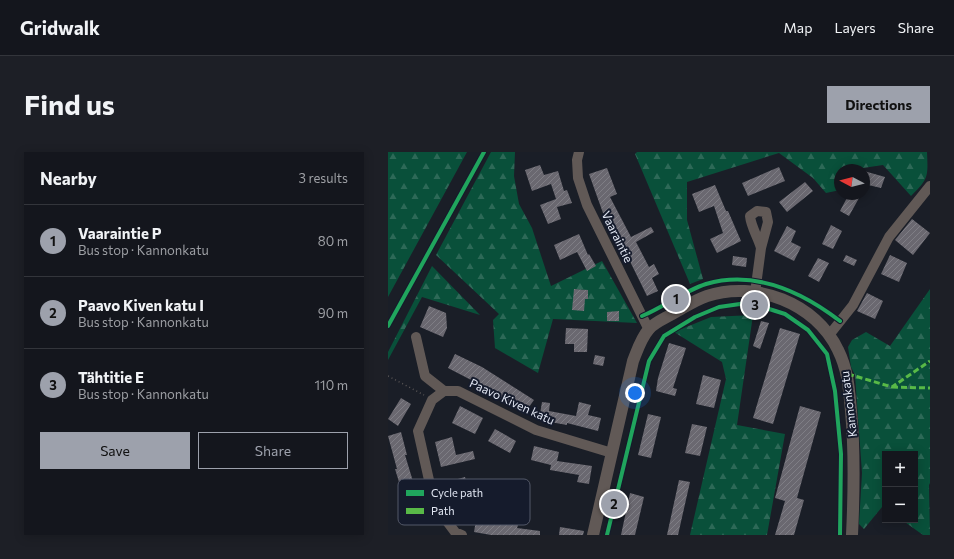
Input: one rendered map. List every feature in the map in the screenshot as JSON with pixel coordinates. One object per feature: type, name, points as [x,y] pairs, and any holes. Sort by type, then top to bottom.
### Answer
[{"type":"street","name":"Vaaraintie","points":[[579,152],[577,160],[578,178],[587,205],[649,330]]},
{"type":"street","points":[[830,334],[853,305],[889,237],[930,186]]},
{"type":"street","points":[[755,293],[761,248]]},
{"type":"street","name":"Kannonkatu","points":[[593,535],[633,361],[649,330],[689,304],[707,296],[726,292],[755,293],[788,301],[806,311],[830,334],[839,350],[848,374],[855,464],[852,535]]},
{"type":"street","points":[[416,337],[425,376],[444,390],[432,400],[418,431],[429,479]]},
{"type":"street","name":"Paavo Kiven katu","points":[[444,390],[458,391],[536,430],[612,454]]},
{"type":"street","points":[[450,525],[456,532],[462,535]]},
{"type":"path","points":[[388,376],[432,400]]},
{"type":"green space","points":[[388,152],[467,152],[388,297]]},
{"type":"green space","points":[[491,152],[515,152],[514,176],[519,204],[532,228],[551,286],[602,261],[637,323],[553,319],[538,373],[495,348],[493,320],[499,314],[436,255]]},
{"type":"green space","points":[[637,152],[927,152],[927,172],[924,181],[911,196],[883,165],[870,167],[870,164],[834,164],[834,191],[826,193],[813,178],[779,153],[687,182],[687,220],[703,279],[690,284],[635,154]]},
{"type":"green space","points":[[432,266],[480,315],[422,297],[388,360],[388,352]]},
{"type":"green space","points":[[930,289],[930,361],[915,371],[930,362],[930,535],[923,535],[906,523],[918,523],[918,451],[882,451],[882,507],[864,529],[859,524],[862,473],[855,375],[851,367],[848,347],[852,340],[866,332],[890,346]]},
{"type":"green space","points":[[753,315],[737,425],[785,434],[767,535],[690,535],[726,379],[722,362],[674,332],[711,317]]},
{"type":"building","points":[[540,165],[544,175],[558,171],[564,191],[567,190],[572,203],[557,207],[561,219],[548,224],[540,205],[556,199],[551,184],[532,191],[525,170]]},
{"type":"building","points":[[779,167],[785,181],[748,196],[742,183]]},
{"type":"building","points":[[607,168],[617,194],[610,197],[631,237],[651,227],[654,232],[636,242],[649,267],[654,264],[659,274],[652,278],[658,291],[647,296],[616,233],[614,234],[603,213],[589,174]]},
{"type":"building","points":[[870,173],[885,177],[881,188],[870,185]]},
{"type":"building","points":[[805,182],[813,191],[787,212],[779,202]]},
{"type":"building","points":[[715,185],[741,241],[717,253],[710,239],[723,233],[714,206],[699,212],[692,194]]},
{"type":"building","points":[[846,200],[858,200],[849,216],[840,211]]},
{"type":"building","points":[[912,219],[930,233],[913,255],[895,240]]},
{"type":"building","points":[[831,225],[842,231],[833,249],[822,244]]},
{"type":"building","points":[[787,226],[796,231],[791,242],[801,247],[794,261],[774,251]]},
{"type":"building","points":[[579,234],[588,255],[589,254],[596,266],[587,271],[577,252],[560,260],[554,245]]},
{"type":"building","points":[[846,255],[857,260],[854,266],[843,261]]},
{"type":"building","points":[[890,255],[907,263],[899,282],[881,274]]},
{"type":"building","points":[[733,256],[747,258],[746,267],[732,265]]},
{"type":"building","points":[[818,258],[829,263],[819,282],[808,276]]},
{"type":"building","points":[[574,289],[588,290],[588,299],[585,299],[584,311],[572,310]]},
{"type":"building","points":[[867,293],[883,301],[875,319],[857,311]]},
{"type":"building","points":[[429,306],[446,313],[447,328],[443,337],[420,327]]},
{"type":"building","points":[[619,311],[619,321],[607,321],[607,312]]},
{"type":"building","points":[[761,321],[769,323],[760,349],[753,346]]},
{"type":"building","points":[[566,328],[588,329],[587,352],[574,352],[574,344],[565,344]]},
{"type":"building","points":[[780,328],[800,334],[773,424],[753,418]]},
{"type":"building","points":[[669,343],[686,348],[673,388],[677,389],[675,396],[656,391],[658,378]]},
{"type":"building","points":[[455,354],[482,367],[534,400],[524,414],[473,381],[448,368]]},
{"type":"building","points":[[595,355],[605,357],[603,366],[593,364]]},
{"type":"building","points":[[703,375],[721,380],[714,408],[696,404]]},
{"type":"building","points":[[401,398],[411,404],[398,426],[388,419]]},
{"type":"building","points":[[542,402],[550,403],[549,411],[576,416],[579,402],[591,405],[588,415],[601,418],[598,431],[567,423],[567,425],[539,420]]},
{"type":"building","points":[[460,406],[483,418],[475,434],[452,423]]},
{"type":"building","points":[[800,406],[821,412],[797,498],[804,500],[794,535],[775,535],[785,501],[775,498]]},
{"type":"building","points":[[648,414],[661,417],[651,458],[638,455]]},
{"type":"building","points":[[692,424],[707,427],[700,456],[685,453]]},
{"type":"building","points":[[495,429],[516,441],[510,453],[488,441]]},
{"type":"building","points":[[401,432],[407,455],[405,455],[412,479],[398,479],[395,469],[397,469],[388,436]]},
{"type":"building","points":[[452,437],[456,455],[473,451],[475,459],[441,467],[435,442]]},
{"type":"building","points":[[534,446],[559,452],[557,461],[592,466],[589,484],[577,482],[579,475],[550,470],[551,465],[531,460]]},
{"type":"building","points":[[679,480],[690,482],[678,535],[667,535]]},
{"type":"building","points":[[630,493],[644,497],[635,535],[621,535]]},
{"type":"building","points":[[475,525],[518,525],[517,528],[540,531],[540,535],[491,535],[474,532]]},
{"type":"building","points":[[560,527],[584,531],[583,535],[559,535]]},
{"type":"marked path","points":[[848,374],[892,387],[930,361]]},
{"type":"marked path","points":[[892,387],[930,388]]},
{"type":"cycle path","points":[[388,326],[484,152]]},
{"type":"cycle path","points":[[642,316],[706,284],[724,280],[742,280],[760,282],[793,292],[825,310],[840,321]]},
{"type":"cycle path","points":[[607,535],[649,361],[664,336],[695,317],[719,307],[740,304],[766,308],[785,314],[808,330],[827,354],[835,391],[841,454],[840,535]]},
{"type":"place","name":"Vaaraintie P","points":[[676,299]]},
{"type":"place","name":"Tähtitie E","points":[[755,305]]},
{"type":"place","name":"Paavo Kiven katu I","points":[[614,504]]}]
